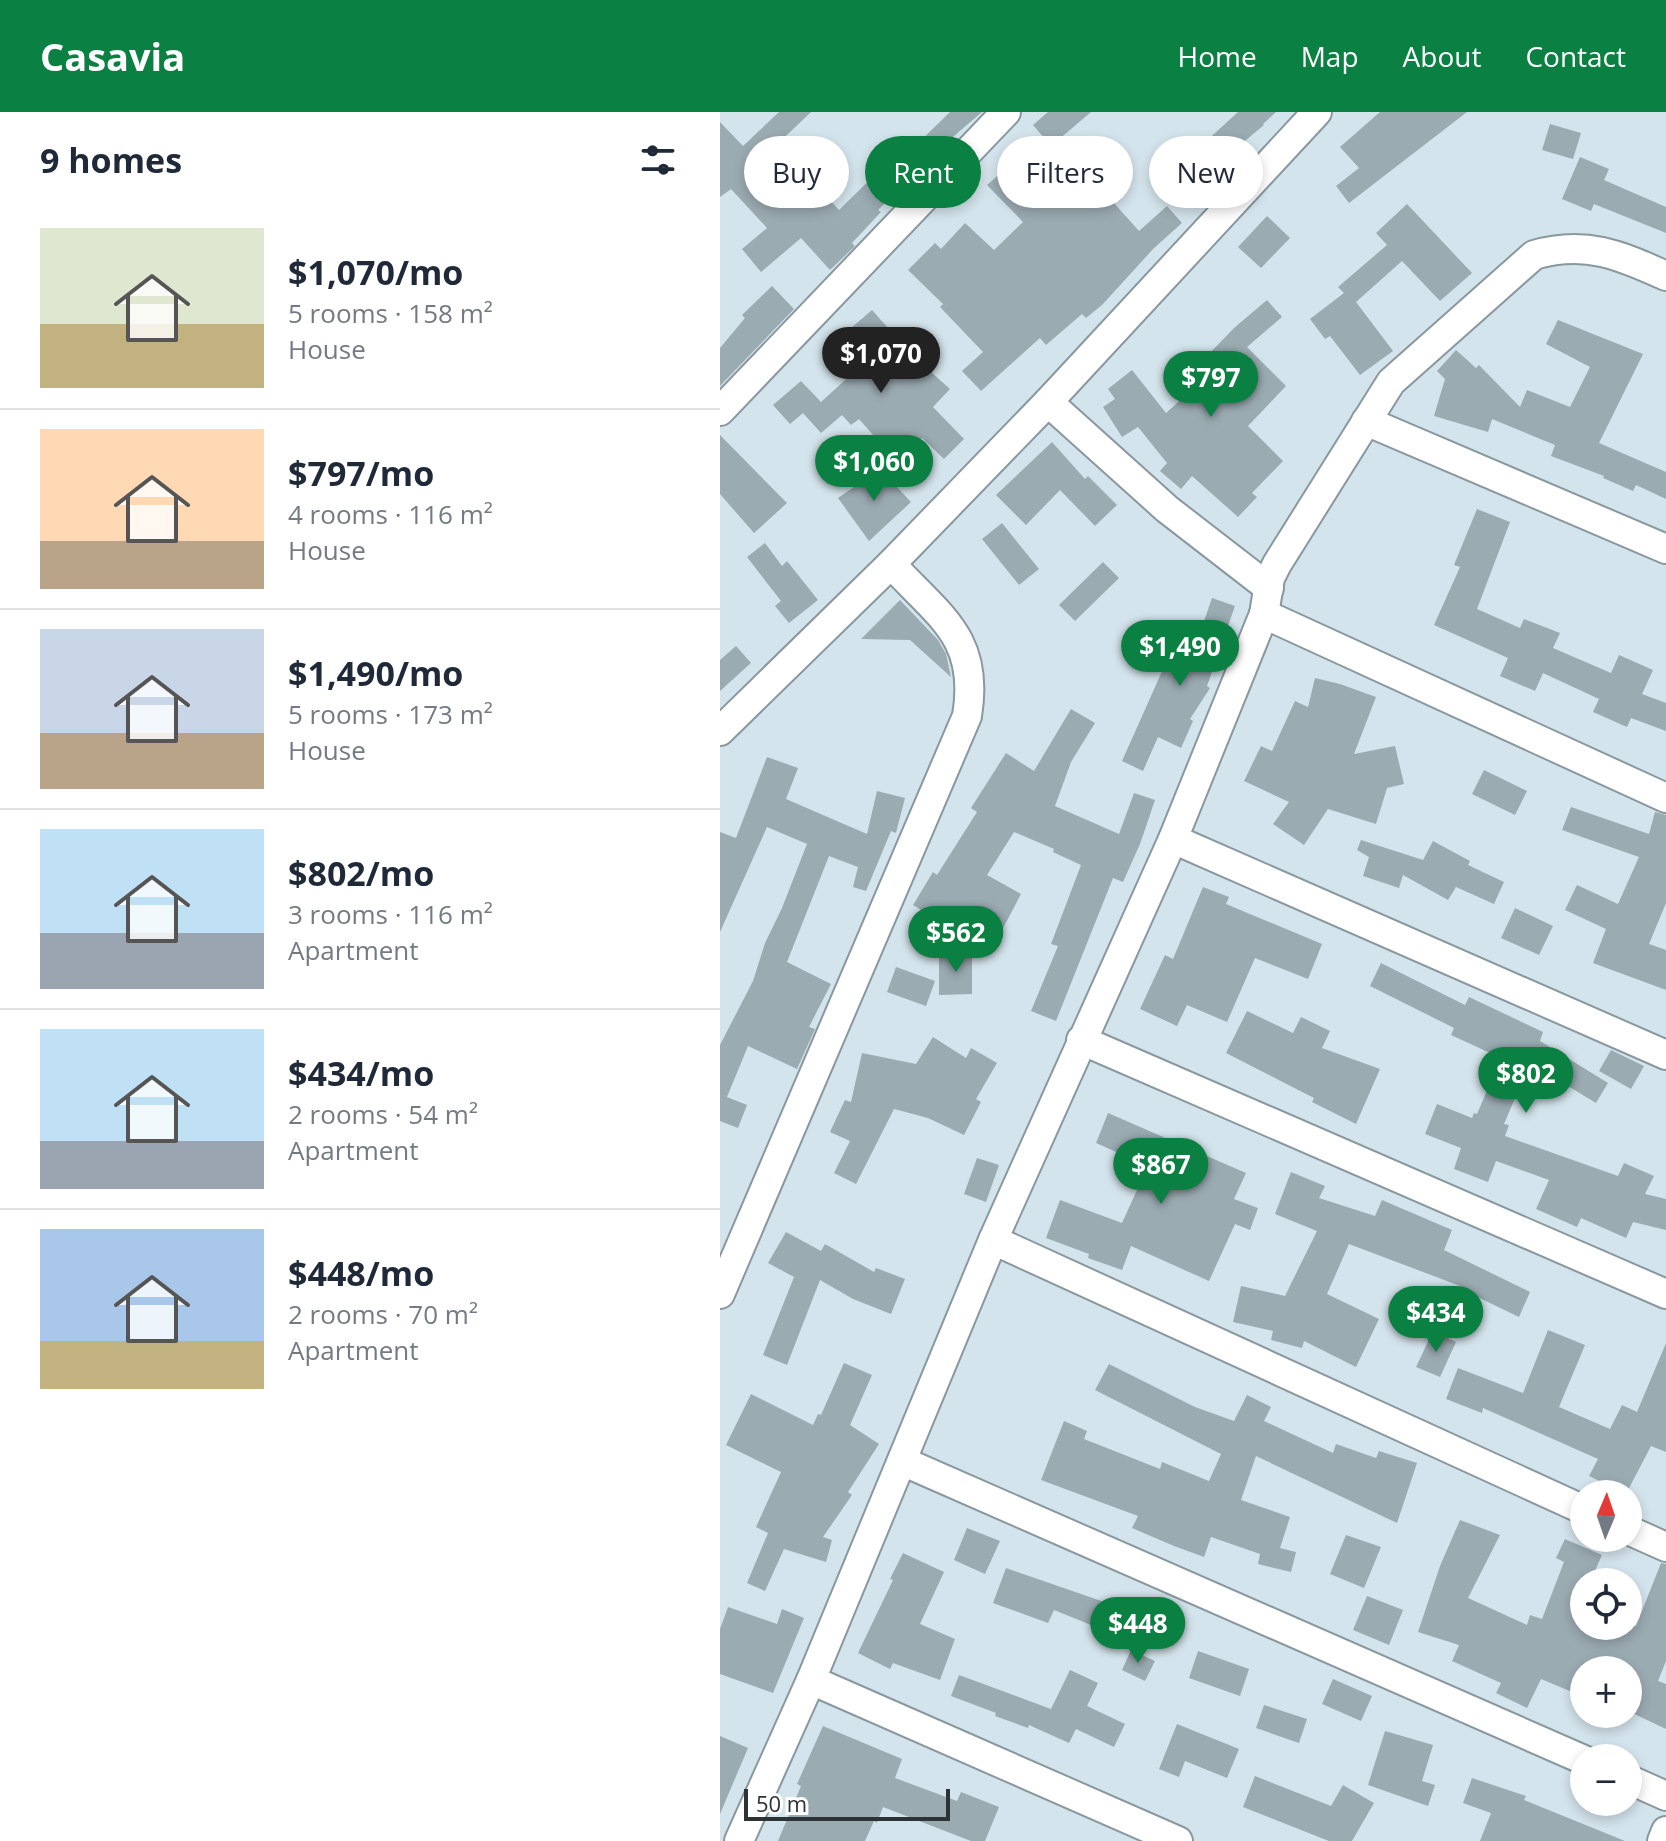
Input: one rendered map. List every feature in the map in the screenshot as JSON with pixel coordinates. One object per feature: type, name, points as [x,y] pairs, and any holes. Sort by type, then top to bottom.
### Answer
[{"type":"street","points":[[720,411],[1006,112]]},
{"type":"street","points":[[720,731],[891,564],[1048,402],[1317,112]]},
{"type":"street","points":[[739,1841],[811,1680],[993,1240],[1173,839],[1266,601],[1270,578],[1277,564],[1391,382],[1534,255],[1555,249],[1598,250],[1619,255],[1666,276]]},
{"type":"street","points":[[1048,402],[1266,601],[1666,798]]},
{"type":"street","points":[[1366,421],[1666,549]]},
{"type":"street","points":[[720,1294],[967,716],[971,694],[970,674],[959,637],[891,564]]},
{"type":"street","points":[[1173,839],[1666,1055]]},
{"type":"street","points":[[1081,1040],[1666,1294]]},
{"type":"street","points":[[993,1240],[1570,1504]]},
{"type":"street","points":[[902,1461],[1570,1754]]},
{"type":"street","points":[[1642,1536],[1666,1547]]},
{"type":"street","points":[[811,1680],[1178,1841]]},
{"type":"street","points":[[1642,1785],[1666,1796]]},
{"type":"street","points":[[1662,1841],[1666,1831]]},
{"type":"building","points":[[779,112],[811,112],[786,136],[754,136]]},
{"type":"building","points":[[950,112],[982,112],[954,136],[925,136]]},
{"type":"building","points":[[1048,112],[1091,112],[1063,136],[1042,136],[1033,125]]},
{"type":"building","points":[[1238,112],[1276,112],[1251,136],[1212,136]]},
{"type":"building","points":[[1380,112],[1467,112],[1349,203],[1336,186],[1359,168],[1340,147]]},
{"type":"building","points":[[720,122],[743,146],[744,203],[731,189],[720,197]]},
{"type":"building","points":[[1550,124],[1581,133],[1573,159],[1542,150]]},
{"type":"building","points":[[1580,157],[1609,169],[1604,180],[1666,207],[1666,233],[1594,204],[1591,211],[1562,199]]},
{"type":"building","points":[[997,176],[997,195],[987,185]]},
{"type":"building","points":[[865,184],[865,208],[880,208],[878,210],[881,212],[852,243],[855,246],[830,270],[801,238],[761,272],[742,249],[767,228],[749,208],[849,208],[849,200]]},
{"type":"building","points":[[1407,204],[1472,273],[1440,301],[1402,261],[1356,302],[1393,351],[1360,375],[1330,336],[1325,339],[1310,319],[1344,293],[1338,287],[1387,245],[1376,233]]},
{"type":"building","points":[[1009,208],[1118,208],[1139,231],[1165,208],[1169,208],[1182,223],[1154,248],[1102,305],[1086,318],[1082,314],[1046,345],[1040,338],[981,391],[962,371],[983,352],[940,307],[943,304],[908,270],[935,243],[941,249],[965,223],[994,250],[1023,222]]},
{"type":"building","points":[[1267,216],[1290,238],[1261,268],[1238,247]]},
{"type":"building","points":[[772,286],[794,309],[720,386],[720,348],[745,318],[742,315]]},
{"type":"building","points":[[1267,300],[1282,317],[1247,347],[1286,386],[1248,426],[1283,461],[1252,493],[1257,497],[1238,517],[1192,476],[1181,489],[1160,471],[1167,463],[1138,427],[1122,437],[1103,407],[1115,399],[1108,389],[1132,370],[1166,413],[1217,367],[1206,357]]},
{"type":"building","points":[[872,310],[912,355],[950,389],[933,407],[964,439],[944,459],[922,438],[896,461],[859,419],[851,425],[842,415],[821,433],[803,413],[790,424],[773,405],[801,381],[821,402],[866,361],[843,335]]},
{"type":"building","points":[[1558,320],[1643,354],[1599,443],[1666,472],[1666,499],[1636,485],[1633,491],[1604,476],[1551,456],[1555,445],[1492,419],[1488,432],[1434,416],[1445,379],[1437,371],[1456,350],[1476,368],[1479,365],[1520,407],[1527,390],[1570,407],[1590,367],[1546,344]]},
{"type":"building","points":[[720,435],[787,503],[754,533],[720,494]]},
{"type":"building","points":[[1052,442],[1085,479],[1088,476],[1117,505],[1095,526],[1060,490],[1026,525],[996,495]]},
{"type":"building","points":[[880,469],[911,502],[869,541],[838,498]]},
{"type":"building","points":[[1477,509],[1510,522],[1477,609],[1520,628],[1524,619],[1560,633],[1553,648],[1611,673],[1619,655],[1653,670],[1642,694],[1666,703],[1666,731],[1631,718],[1627,727],[1593,712],[1599,699],[1543,673],[1535,691],[1500,676],[1508,658],[1434,625],[1460,567],[1454,565]]},
{"type":"building","points":[[1002,523],[1039,569],[1019,585],[982,539]]},
{"type":"building","points":[[765,543],[782,566],[787,561],[818,600],[789,623],[775,606],[781,601],[747,557]]},
{"type":"building","points":[[1103,562],[1119,578],[1075,621],[1059,605]]},
{"type":"building","points":[[1212,598],[1235,606],[1207,686],[1210,688],[1190,719],[1193,721],[1181,748],[1158,737],[1143,771],[1122,761],[1176,640],[1195,647]]},
{"type":"building","points":[[900,600],[938,640],[946,654],[951,677],[910,640],[861,639]]},
{"type":"building","points":[[736,646],[751,663],[720,691],[720,660]]},
{"type":"building","points":[[1315,678],[1376,697],[1354,754],[1395,746],[1404,784],[1387,788],[1376,824],[1328,809],[1304,845],[1273,824],[1289,802],[1244,781],[1261,746],[1272,751],[1295,701],[1308,707]]},
{"type":"building","points":[[1071,709],[1095,723],[1071,762],[1055,806],[1119,834],[1134,793],[1155,800],[1123,882],[1113,878],[1056,1021],[1031,1011],[1058,946],[1051,944],[1081,865],[1053,852],[1054,849],[1014,832],[987,875],[1021,894],[1000,934],[971,918],[971,940],[913,905],[933,872],[937,875],[977,812],[971,808],[1006,753],[1034,771]]},
{"type":"building","points":[[767,757],[798,768],[786,799],[867,834],[877,791],[905,798],[896,833],[891,831],[866,891],[853,887],[858,867],[829,856],[787,962],[831,984],[809,1027],[815,1029],[797,1069],[748,1046],[727,1097],[747,1105],[738,1128],[720,1121],[720,1045],[753,981],[765,943],[807,844],[767,827],[720,932],[720,832],[736,838]]},
{"type":"building","points":[[1484,770],[1527,791],[1515,815],[1472,794]]},
{"type":"building","points":[[1571,807],[1649,834],[1655,812],[1666,815],[1666,903],[1649,944],[1666,950],[1666,990],[1593,963],[1606,929],[1565,910],[1577,885],[1618,904],[1639,857],[1562,830]]},
{"type":"building","points":[[1361,840],[1423,860],[1433,841],[1470,861],[1468,865],[1504,882],[1494,904],[1456,887],[1448,900],[1403,875],[1399,888],[1363,876],[1369,857],[1357,850]]},
{"type":"building","points":[[1203,887],[1229,897],[1226,904],[1322,944],[1308,979],[1255,958],[1227,1022],[1187,1005],[1177,1026],[1140,1009],[1165,955],[1173,959]]},
{"type":"building","points":[[1515,908],[1553,926],[1539,955],[1501,938]]},
{"type":"building","points":[[972,953],[972,994],[939,995],[939,954]]},
{"type":"building","points":[[1381,963],[1465,1005],[1469,997],[1543,1032],[1540,1041],[1608,1083],[1596,1103],[1530,1063],[1504,1124],[1509,1125],[1505,1136],[1618,1176],[1624,1163],[1654,1176],[1645,1194],[1666,1199],[1666,1230],[1633,1222],[1626,1238],[1581,1218],[1577,1227],[1536,1209],[1549,1180],[1496,1161],[1488,1182],[1454,1169],[1461,1148],[1425,1134],[1437,1104],[1472,1118],[1474,1113],[1477,1114],[1501,1058],[1451,1035],[1454,1028],[1370,986]]},
{"type":"building","points":[[896,967],[935,981],[926,1006],[887,992]]},
{"type":"building","points":[[1247,1011],[1293,1033],[1301,1017],[1330,1031],[1322,1048],[1380,1069],[1356,1124],[1312,1102],[1314,1098],[1226,1053]]},
{"type":"building","points":[[933,1037],[966,1058],[971,1048],[997,1063],[976,1099],[981,1102],[964,1135],[928,1118],[894,1109],[856,1184],[834,1173],[850,1141],[830,1132],[845,1100],[851,1102],[862,1053],[916,1064]]},
{"type":"building","points":[[1611,1050],[1644,1066],[1631,1089],[1599,1071]]},
{"type":"building","points":[[1108,1113],[1246,1173],[1234,1199],[1258,1208],[1250,1230],[1235,1224],[1209,1281],[1131,1246],[1122,1270],[1046,1238],[1060,1200],[1122,1223],[1148,1166],[1096,1143]]},
{"type":"building","points":[[977,1158],[999,1165],[986,1202],[964,1194]]},
{"type":"building","points":[[1291,1172],[1325,1186],[1319,1198],[1375,1216],[1382,1200],[1452,1230],[1444,1250],[1530,1292],[1519,1317],[1467,1292],[1468,1289],[1349,1244],[1327,1294],[1379,1319],[1356,1367],[1304,1341],[1302,1348],[1271,1340],[1273,1331],[1233,1322],[1241,1286],[1285,1296],[1317,1231],[1275,1214]]},
{"type":"building","points":[[786,1232],[821,1251],[825,1244],[874,1272],[876,1268],[905,1279],[891,1314],[853,1299],[820,1280],[787,1365],[763,1355],[794,1277],[768,1263]]},
{"type":"building","points":[[1548,1330],[1585,1345],[1559,1407],[1610,1429],[1622,1405],[1637,1412],[1666,1343],[1666,1452],[1651,1446],[1633,1480],[1597,1480],[1589,1476],[1598,1459],[1483,1408],[1482,1413],[1446,1399],[1458,1368],[1523,1393]]},
{"type":"building","points":[[1433,1331],[1456,1342],[1440,1377],[1416,1367]]},
{"type":"building","points":[[844,1363],[872,1375],[850,1425],[879,1444],[848,1492],[852,1495],[823,1537],[832,1540],[826,1562],[784,1549],[765,1591],[747,1583],[768,1533],[756,1527],[781,1472],[726,1445],[751,1394],[813,1425],[818,1414],[821,1415]]},
{"type":"building","points":[[1109,1364],[1195,1407],[1234,1421],[1247,1395],[1271,1407],[1264,1421],[1333,1453],[1336,1444],[1376,1458],[1379,1451],[1417,1463],[1397,1523],[1256,1456],[1241,1500],[1290,1517],[1280,1548],[1296,1552],[1291,1572],[1258,1564],[1260,1554],[1211,1537],[1204,1557],[1174,1546],[1132,1528],[1138,1516],[1041,1480],[1064,1421],[1087,1431],[1084,1439],[1160,1469],[1162,1462],[1209,1481],[1221,1454],[1095,1390]]},
{"type":"building","points":[[1460,1520],[1500,1535],[1468,1598],[1527,1625],[1530,1615],[1542,1619],[1564,1562],[1556,1558],[1565,1539],[1570,1541],[1570,1552],[1602,1555],[1596,1568],[1570,1568],[1570,1640],[1642,1640],[1642,1611],[1661,1563],[1666,1564],[1666,1661],[1658,1681],[1666,1684],[1666,1729],[1642,1718],[1642,1656],[1570,1656],[1570,1691],[1541,1679],[1527,1708],[1496,1693],[1501,1683],[1452,1661],[1459,1645],[1418,1632],[1440,1566]]},
{"type":"building","points":[[967,1528],[1000,1541],[985,1574],[954,1560]]},
{"type":"building","points":[[1346,1535],[1381,1547],[1364,1588],[1330,1574]]},
{"type":"building","points":[[903,1553],[944,1572],[920,1624],[955,1639],[940,1680],[893,1663],[890,1669],[858,1653]]},
{"type":"building","points":[[1006,1568],[1139,1614],[1128,1640],[1054,1610],[1048,1623],[993,1603]]},
{"type":"building","points":[[1367,1596],[1403,1610],[1389,1645],[1353,1630]]},
{"type":"building","points":[[728,1607],[777,1624],[782,1609],[804,1618],[773,1693],[720,1674],[720,1629]]},
{"type":"building","points":[[1131,1650],[1155,1661],[1145,1681],[1122,1670]]},
{"type":"building","points":[[1198,1651],[1249,1669],[1240,1696],[1189,1678]]},
{"type":"building","points":[[1070,1670],[1098,1683],[1087,1706],[1125,1724],[1114,1747],[1076,1729],[1069,1743],[951,1696],[959,1675],[1051,1709]]},
{"type":"building","points":[[1333,1679],[1372,1696],[1361,1721],[1322,1704]]},
{"type":"building","points":[[1264,1705],[1307,1719],[1299,1743],[1256,1728]]},
{"type":"building","points":[[1177,1724],[1239,1749],[1227,1778],[1185,1761],[1179,1777],[1159,1769]]},
{"type":"building","points":[[823,1726],[902,1759],[895,1778],[957,1801],[961,1792],[999,1807],[985,1841],[971,1841],[883,1807],[865,1841],[778,1841],[801,1786],[797,1784]]},
{"type":"building","points":[[1385,1731],[1433,1745],[1422,1781],[1435,1785],[1428,1806],[1368,1785]]},
{"type":"building","points":[[720,1736],[748,1748],[720,1814]]},
{"type":"building","points":[[1255,1776],[1331,1806],[1343,1785],[1374,1803],[1352,1841],[1329,1841],[1243,1807]]},
{"type":"building","points":[[1472,1778],[1526,1796],[1524,1800],[1625,1841],[1480,1841],[1491,1813],[1463,1803]]}]
